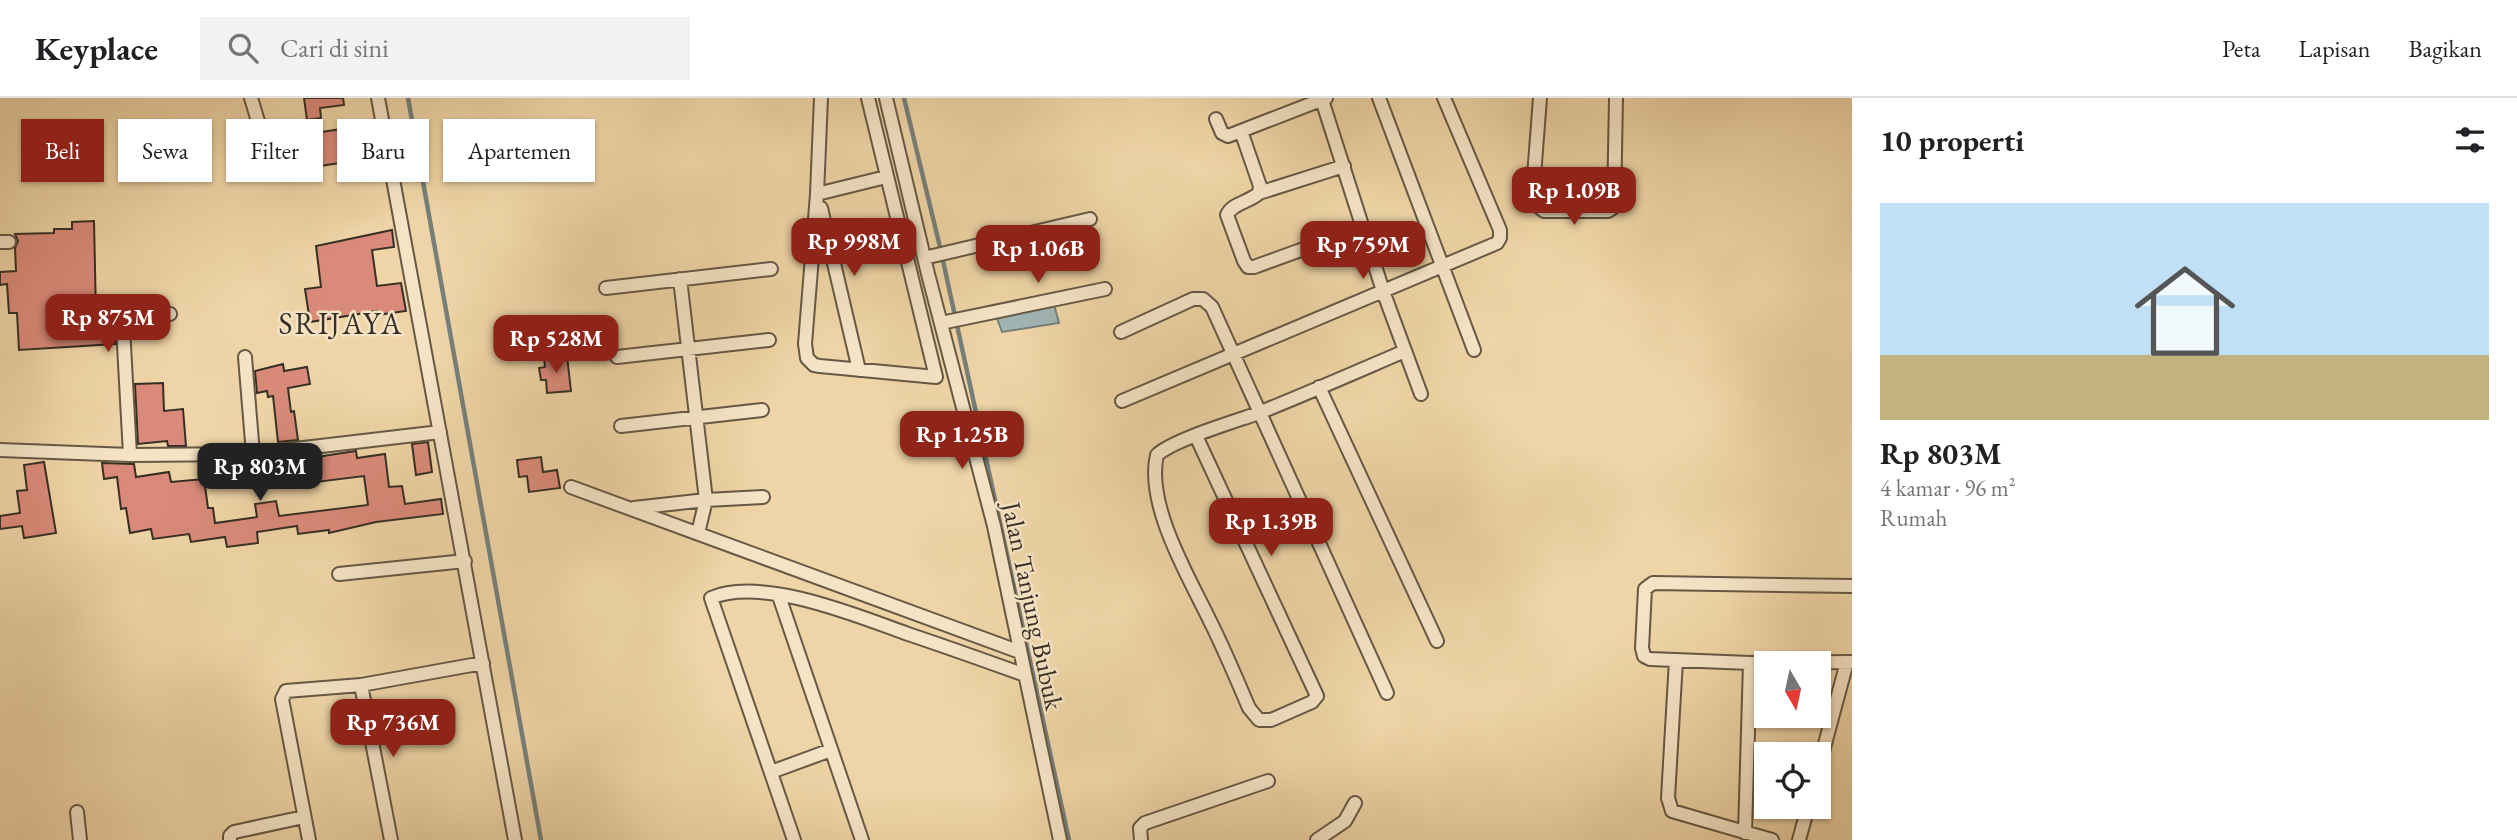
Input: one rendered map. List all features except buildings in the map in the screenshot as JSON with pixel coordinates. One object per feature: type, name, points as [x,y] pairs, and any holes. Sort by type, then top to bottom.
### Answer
[{"type":"street","points":[[251,98],[257,119]]},
{"type":"street","points":[[378,98],[515,840]]},
{"type":"street","points":[[821,98],[805,352],[807,358],[814,365],[936,377],[868,98]]},
{"type":"street","name":"Jalan Tanjung Bubuk","points":[[886,98],[906,180],[930,257],[994,526],[1060,840]]},
{"type":"street","points":[[1379,98],[1475,350]]},
{"type":"street","points":[[1122,401],[1497,243],[1500,230],[1444,98]]},
{"type":"street","points":[[1539,98],[1533,189],[1535,204],[1544,211],[1608,211],[1614,207],[1616,98]]},
{"type":"street","points":[[1216,119],[1225,136],[1324,99],[1383,291],[1421,394]]},
{"type":"street","points":[[1241,131],[1260,186],[1259,193]]},
{"type":"street","points":[[1344,166],[1259,193],[1227,212],[1231,228],[1248,267],[1254,267],[1364,227]]},
{"type":"street","points":[[817,194],[906,180]]},
{"type":"street","points":[[817,194],[859,370]]},
{"type":"street","points":[[930,257],[1090,219]]},
{"type":"street","points":[[606,288],[771,269]]},
{"type":"street","points":[[680,279],[706,500],[698,533]]},
{"type":"street","points":[[945,322],[1105,289]]},
{"type":"street","points":[[1121,332],[1182,304],[1203,299],[1212,307],[1387,693]]},
{"type":"street","points":[[130,455],[124,327],[127,320],[132,318],[170,314]]},
{"type":"street","points":[[617,357],[769,340]]},
{"type":"street","points":[[1196,436],[1317,696],[1312,702],[1271,720],[1259,720],[1250,708],[1174,545],[1160,505],[1157,455],[1163,449],[1196,436],[1260,412],[1405,351]]},
{"type":"street","points":[[245,357],[253,454]]},
{"type":"street","points":[[1319,387],[1437,641]]},
{"type":"street","points":[[621,426],[762,410]]},
{"type":"street","points":[[0,450],[130,455],[253,454],[440,432]]},
{"type":"street","points":[[571,487],[1020,652]]},
{"type":"street","points":[[630,509],[706,500],[763,497]]},
{"type":"street","points":[[339,574],[465,561]]},
{"type":"street","points":[[1826,742],[1850,662],[1750,663],[1646,658],[1643,653],[1645,589],[1653,583],[1852,586]]},
{"type":"street","points":[[794,840],[711,598],[725,592],[815,601],[1025,675]]},
{"type":"street","points":[[779,596],[862,840]]},
{"type":"street","points":[[1676,660],[1670,807],[1676,813],[1772,840]]},
{"type":"street","points":[[309,840],[283,694],[286,691],[361,685],[483,663]]},
{"type":"street","points":[[1745,833],[1750,663]]},
{"type":"street","points":[[361,685],[391,840]]},
{"type":"street","points":[[771,772],[831,750]]},
{"type":"street","points":[[1141,840],[1140,828],[1145,823],[1268,781]]},
{"type":"street","points":[[1317,840],[1345,821],[1355,803]]},
{"type":"street","points":[[77,812],[80,840]]},
{"type":"street","points":[[230,840],[234,832],[304,817]]},
{"type":"street","points":[[1799,840],[1805,819]]},
{"type":"shaded area","points":[[1053,301],[1059,323],[1002,332],[995,313]]},
{"type":"waterway","points":[[408,98],[541,840]]},
{"type":"waterway","points":[[904,98],[940,247],[1069,840]]},
{"type":"district","name":"SRIJAYA","points":[[341,323]]}]
